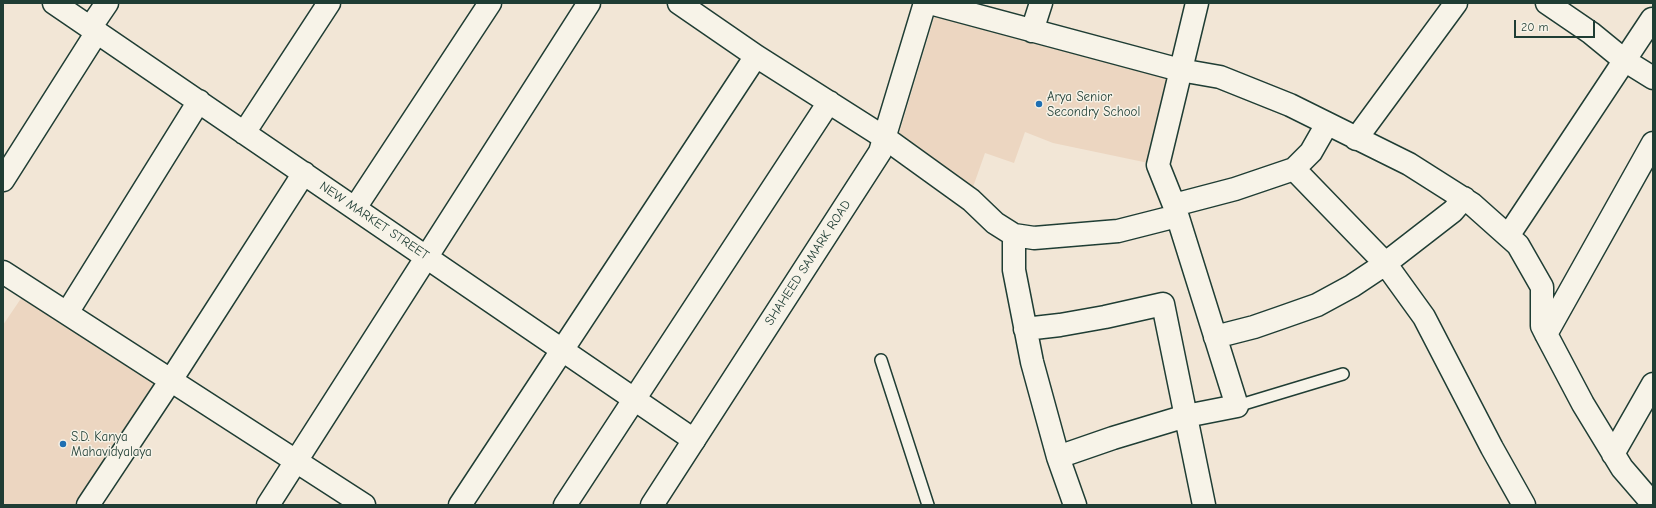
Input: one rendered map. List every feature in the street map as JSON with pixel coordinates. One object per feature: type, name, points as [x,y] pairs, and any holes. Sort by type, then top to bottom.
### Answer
[{"type":"street","name":"NEW MARKET STREET","points":[[54,3],[694,440]]},
{"type":"street","points":[[3,180],[94,30],[107,3]]},
{"type":"street","points":[[244,133],[329,3]]},
{"type":"street","points":[[355,208],[490,3]]},
{"type":"street","points":[[268,505],[589,3]]},
{"type":"street","points":[[679,3],[756,56],[885,138],[971,200],[995,223],[1014,235],[1034,238],[1118,232],[1294,169],[1311,152],[1327,124]]},
{"type":"street","name":"SHAHEED SAMARK ROAD","points":[[652,505],[880,152],[925,3]]},
{"type":"street","points":[[930,3],[1180,70],[1220,77],[1290,105],[1409,164],[1464,198],[1518,245],[1542,287],[1542,326],[1546,334],[1583,404],[1613,454],[1622,468],[1653,504]]},
{"type":"street","points":[[1032,31],[1041,3]]},
{"type":"street","points":[[1058,457],[1113,438],[1186,416],[1237,406],[1176,211],[1158,166],[1197,3]]},
{"type":"street","points":[[1356,139],[1456,3]]},
{"type":"street","points":[[1547,3],[1591,33],[1624,60],[1653,78]]},
{"type":"street","points":[[1508,236],[1652,19]]},
{"type":"street","points":[[460,505],[756,56]]},
{"type":"street","points":[[67,313],[199,101]]},
{"type":"street","points":[[565,505],[829,102]]},
{"type":"street","points":[[1546,334],[1653,143]]},
{"type":"street","points":[[1294,169],[1385,263],[1424,317],[1492,448],[1524,505]]},
{"type":"street","points":[[88,505],[171,380],[304,173]]},
{"type":"street","points":[[1215,337],[1254,327],[1317,304],[1352,286],[1385,263],[1453,211],[1464,198]]},
{"type":"street","points":[[1014,235],[1014,270],[1032,362],[1058,457],[1074,505]]},
{"type":"street","points":[[3,272],[364,505]]},
{"type":"street","points":[[1025,329],[1060,325],[1105,317],[1163,304],[1204,505]]},
{"type":"street","points":[[1613,454],[1653,384]]},
{"type":"lane","points":[[881,360],[928,505]]},
{"type":"lane","points":[[1237,406],[1343,374]]},
{"type":"shaded area","name":"Arya Senior Secondry School","points":[[935,14],[1175,77],[1158,165],[1053,143],[1025,132],[1014,163],[985,153],[973,187],[898,137]]},
{"type":"shaded area","name":"S.D. Kanya Mahavidyalaya","points":[[24,294],[164,383],[83,505],[3,505],[3,325]]},
{"type":"place","name":"Arya Senior Secondry School","points":[[1039,104]]},
{"type":"place","name":"S.D. Kanya Mahavidyalaya","points":[[63,444]]}]
